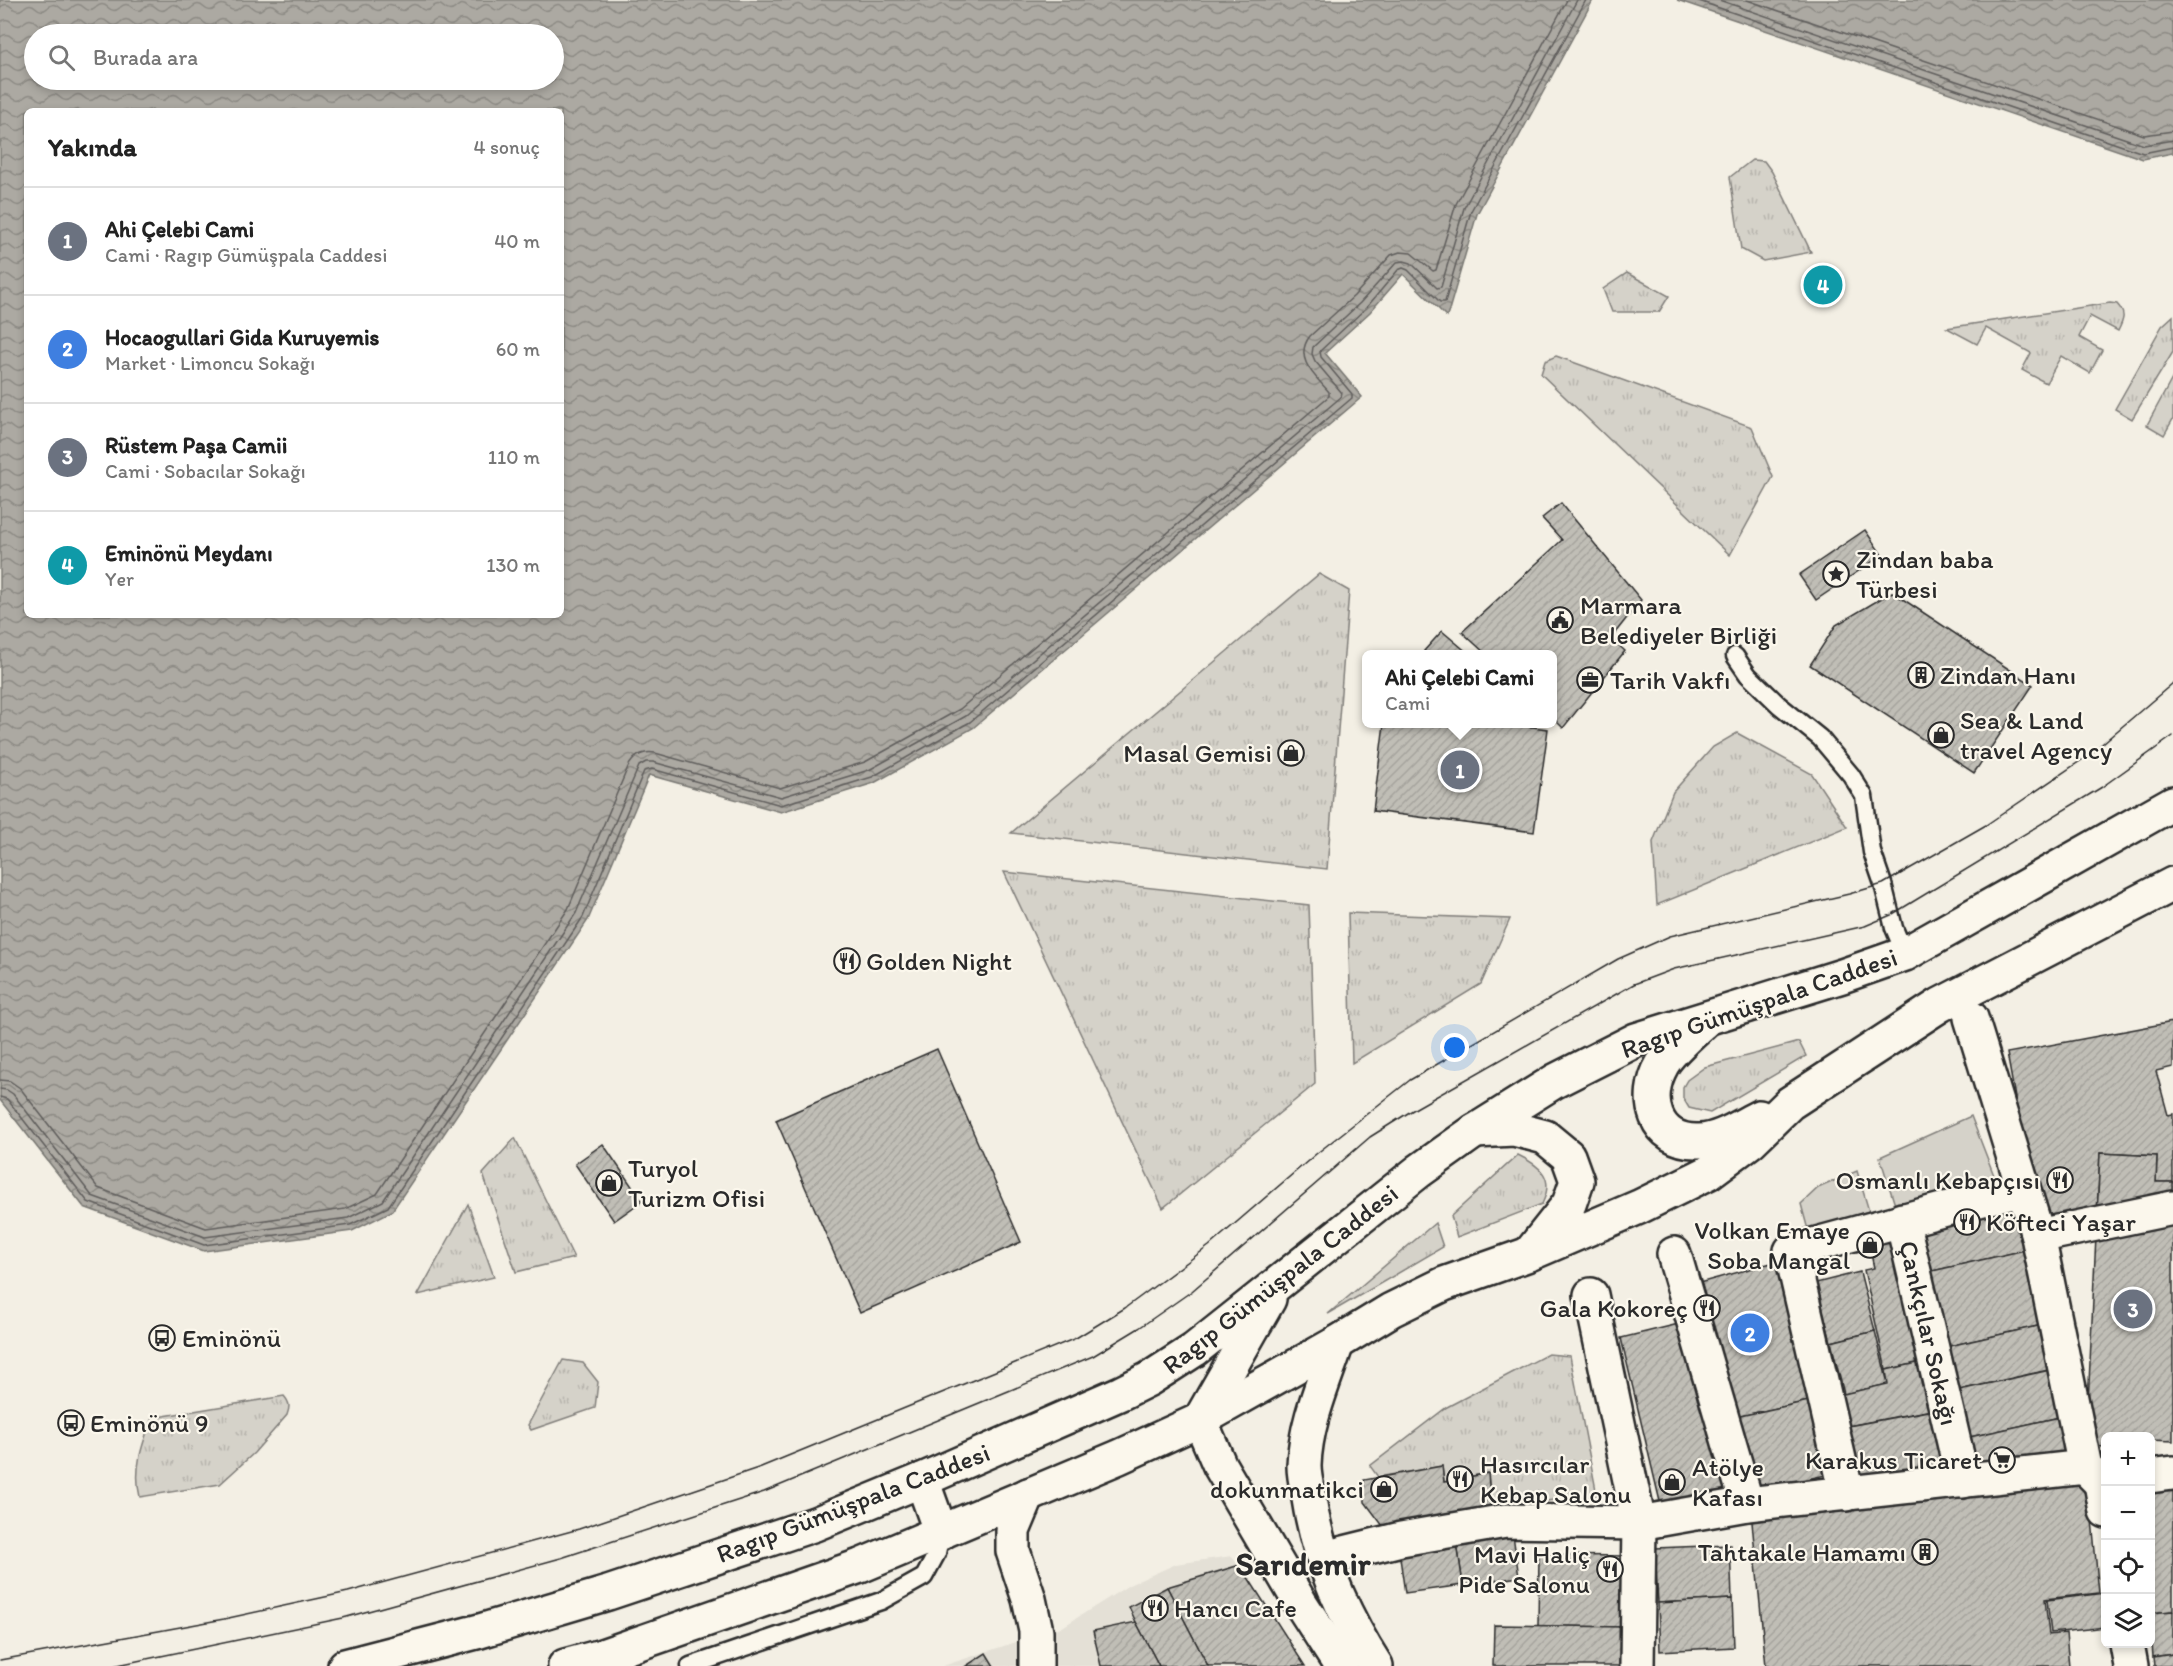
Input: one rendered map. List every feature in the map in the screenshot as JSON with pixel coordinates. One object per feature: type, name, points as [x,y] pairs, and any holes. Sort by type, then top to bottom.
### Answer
[{"type":"main road","name":"Ragıp Gümüşpala Caddesi","points":[[345,1666],[480,1631],[608,1593],[815,1524],[1084,1410],[1149,1379],[1194,1350],[1419,1171],[1475,1131],[1555,1081],[1636,1040],[1905,954],[2173,804]]},
{"type":"main road","points":[[1707,1017],[1662,1064],[1652,1091],[1653,1112],[1663,1128],[1680,1138],[1699,1142],[1717,1137],[1790,1103],[1940,1005],[2173,884]]},
{"type":"main road","points":[[1324,1558],[1401,1539],[1506,1521],[1639,1523],[1747,1504],[1963,1482],[2099,1486],[2038,1236],[1971,1018]]},
{"type":"main road","points":[[566,1666],[602,1656],[860,1566],[1119,1457],[1200,1420],[1391,1310],[1444,1284],[1529,1254],[1639,1207],[1708,1173],[1751,1141],[1790,1103]]},
{"type":"main road","points":[[1475,1131],[1514,1129],[1545,1137],[1568,1156],[1577,1181],[1569,1204],[1529,1254]]},
{"type":"main road","points":[[1847,1494],[1791,1251],[2023,1188]]},
{"type":"main road","points":[[2038,1236],[2173,1208]]},
{"type":"main road","name":"Çankçılar Sokağı","points":[[1902,1220],[1963,1482]]},
{"type":"main road","points":[[1674,1254],[1747,1504]]},
{"type":"main road","points":[[1200,1420],[1278,1284]]},
{"type":"main road","points":[[1591,1295],[1639,1523],[1637,1666]]},
{"type":"main road","points":[[1337,1343],[1309,1428],[1304,1467],[1311,1516],[1335,1590],[1362,1644],[1376,1666]]},
{"type":"main road","points":[[1200,1420],[1226,1476],[1301,1604],[1341,1666]]},
{"type":"main road","points":[[2155,1475],[2173,1473]]},
{"type":"main road","points":[[922,1480],[941,1533]]},
{"type":"main road","points":[[1028,1495],[1012,1531],[1013,1551],[1029,1599],[1036,1631],[1036,1666]]},
{"type":"main road","points":[[2128,1648],[2131,1666]]},
{"type":"lane","points":[[1735,656],[1748,675],[1779,705],[1821,738],[1851,775],[1864,796],[1872,852],[1894,928],[1905,954]]},
{"type":"lane","points":[[690,1666],[881,1601],[924,1577],[937,1553],[941,1533]]},
{"type":"shaded area","points":[[1232,1556],[1298,1666],[943,1666],[1064,1626],[1129,1585],[1176,1564]]},
{"type":"green space","points":[[1752,160],[1764,161],[1772,172],[1811,252],[1763,261],[1741,249],[1730,177]]},
{"type":"green space","points":[[1627,273],[1669,296],[1659,312],[1612,312],[1603,289]]},
{"type":"green space","points":[[2110,303],[2117,304],[2123,314],[2118,331],[2090,316],[2079,337],[2102,350],[2090,373],[2061,356],[2046,383],[2022,370],[2031,353],[1986,328],[1977,344],[1947,328]]},
{"type":"green space","points":[[2173,316],[2173,352],[2132,419],[2115,409],[2162,326]]},
{"type":"green space","points":[[1556,356],[1752,427],[1773,477],[1730,555],[1541,374],[1545,361]]},
{"type":"green space","points":[[2173,377],[2173,419],[2164,435],[2147,425]]},
{"type":"green space","points":[[1319,574],[1349,591],[1327,869],[1011,833]]},
{"type":"green space","points":[[1737,733],[1812,774],[1847,827],[1657,905],[1653,842],[1673,792],[1713,747]]},
{"type":"green space","points":[[1004,872],[1309,905],[1315,1084],[1163,1208]]},
{"type":"green space","points":[[1348,913],[1510,919],[1481,984],[1352,1063]]},
{"type":"green space","points":[[1799,1042],[1806,1056],[1710,1113],[1689,1108],[1683,1098],[1683,1087],[1687,1080],[1705,1067]]},
{"type":"green space","points":[[1971,1116],[1995,1178],[1895,1205],[1880,1157]]},
{"type":"green space","points":[[515,1138],[574,1258],[516,1272],[483,1174]]},
{"type":"green space","points":[[1518,1155],[1539,1168],[1544,1174],[1547,1187],[1542,1204],[1457,1237],[1451,1216]]},
{"type":"green space","points":[[1857,1171],[1869,1211],[1808,1230],[1801,1204],[1818,1188]]},
{"type":"green space","points":[[468,1204],[494,1277],[418,1295]]},
{"type":"green space","points":[[1435,1223],[1443,1247],[1328,1314]]},
{"type":"green space","points":[[1548,1354],[1570,1356],[1597,1495],[1546,1501],[1491,1500],[1488,1473],[1444,1482],[1442,1466],[1378,1477],[1370,1466],[1447,1407]]},
{"type":"green space","points":[[563,1360],[583,1363],[598,1382],[595,1408],[531,1430],[528,1425]]},
{"type":"green space","points":[[284,1396],[289,1405],[287,1415],[254,1453],[220,1484],[140,1497],[138,1467],[152,1418]]},
{"type":"water","points":[[0,0],[1593,0],[1477,214],[1447,317],[1403,274],[1370,312],[1325,353],[1362,397],[973,728],[874,783],[781,812],[649,775],[588,920],[392,1211],[352,1231],[204,1251],[84,1207],[0,1100]]},
{"type":"water","points":[[1677,0],[2173,0],[2173,153],[2143,159]]},
{"type":"building","points":[[1561,503],[1641,600],[1611,638],[1625,651],[1563,728],[1557,722],[1557,650],[1482,650],[1462,632],[1562,540],[1542,518]]},
{"type":"building","points":[[1865,530],[1882,555],[1816,600],[1799,575]]},
{"type":"building","name":"Zindan Hanı","points":[[1892,592],[2033,685],[1974,773],[1810,665],[1836,625]]},
{"type":"building","points":[[1442,631],[1464,650],[1425,650]]},
{"type":"building","points":[[1383,728],[1548,729],[1534,832],[1373,811]]},
{"type":"building","points":[[2173,1022],[2173,1067],[2156,1071],[2168,1115],[2173,1114],[2173,1182],[2156,1182],[2157,1156],[2100,1153],[2097,1216],[2037,1221],[2007,1053]]},
{"type":"building","points":[[937,1049],[1021,1242],[860,1313],[776,1120]]},
{"type":"building","name":"Turyol Turizm Ofisi","points":[[603,1144],[642,1201],[614,1221],[575,1164]]},
{"type":"building","points":[[2100,1153],[2157,1156],[2156,1182],[2173,1182],[2173,1441],[2155,1440],[2155,1432],[2101,1432],[2101,1447],[2086,1446]]},
{"type":"building","points":[[2025,1195],[2036,1248],[1919,1274],[1908,1221]]},
{"type":"building","points":[[1898,1228],[1926,1361],[1886,1370],[1864,1270],[1874,1268],[1867,1235]]},
{"type":"building","points":[[2034,1248],[2051,1323],[1936,1349],[1919,1274]]},
{"type":"building","points":[[1782,1260],[1818,1399],[1731,1418],[1692,1285]]},
{"type":"building","points":[[1860,1272],[1875,1331],[1831,1342],[1816,1283]]},
{"type":"building","points":[[1687,1322],[1728,1494],[1662,1510],[1621,1338]]},
{"type":"building","points":[[2047,1324],[2057,1368],[1946,1393],[1936,1349]]},
{"type":"building","points":[[1875,1331],[1888,1384],[1844,1394],[1831,1342]]},
{"type":"building","points":[[1926,1361],[1937,1409],[1837,1428],[1830,1397],[1888,1384],[1886,1370]]},
{"type":"building","points":[[2055,1369],[2060,1417],[1956,1440],[1946,1393]]},
{"type":"building","points":[[1818,1399],[1835,1473],[1747,1492],[1731,1418]]},
{"type":"building","points":[[1944,1408],[1955,1465],[1849,1486],[1838,1428]]},
{"type":"building","points":[[2060,1417],[2070,1462],[1962,1467],[1956,1440]]},
{"type":"building","points":[[1442,1466],[1444,1482],[1488,1473],[1491,1510],[1383,1526],[1365,1502],[1364,1480]]},
{"type":"building","name":"Tahtakale Hamamı","points":[[2088,1478],[2099,1593],[2045,1599],[2049,1635],[2066,1633],[2069,1666],[1766,1666],[1751,1512]]},
{"type":"building","points":[[2173,1480],[2173,1611],[2155,1613],[2155,1486],[2155,1482]]},
{"type":"building","points":[[1513,1535],[1519,1577],[1463,1585],[1457,1543]]},
{"type":"building","points":[[1457,1543],[1463,1585],[1405,1593],[1398,1544]]},
{"type":"building","points":[[1730,1545],[1732,1599],[1658,1603],[1655,1548]]},
{"type":"building","points":[[1539,1555],[1626,1556],[1625,1627],[1538,1626]]},
{"type":"building","points":[[1240,1565],[1305,1666],[1208,1666],[1167,1587]]},
{"type":"building","points":[[1167,1587],[1208,1666],[1159,1666],[1136,1622],[1129,1607]]},
{"type":"building","points":[[2101,1594],[2101,1628],[2051,1633],[2047,1600]]},
{"type":"building","points":[[1732,1599],[1734,1647],[1660,1651],[1658,1603]]},
{"type":"building","points":[[2173,1611],[2173,1654],[2153,1657],[2155,1613]]},
{"type":"building","points":[[1136,1622],[1159,1666],[1101,1666],[1093,1631]]},
{"type":"building","points":[[1494,1625],[1625,1627],[1624,1666],[1493,1666]]},
{"type":"building","points":[[986,1653],[994,1666],[966,1666]]},
{"type":"building","points":[[2173,1654],[2173,1666],[2154,1666],[2153,1657]]},
{"type":"tram line","points":[[0,1660],[224,1619],[348,1592],[579,1529],[761,1467],[1076,1338],[1125,1308],[1209,1246],[1316,1154],[1410,1080],[1618,959],[1670,936],[1883,884],[1986,825],[2089,755],[2173,683]]},
{"type":"tram line","points":[[113,1666],[343,1618],[561,1558],[764,1492],[1093,1356],[1139,1328],[1192,1291],[1370,1137],[1416,1108],[1634,984],[1674,969],[1865,926],[1891,915],[2102,787],[2173,736]]},
{"type":"place","name":"Eminönü Meydanı","points":[[1823,285]]},
{"type":"place","name":"Zindan baba Türbesi","points":[[1836,574]]},
{"type":"place","name":"Marmara Belediyeler Birliği","points":[[1560,620]]},
{"type":"place","name":"Zindan Hanı","points":[[1921,675]]},
{"type":"place","name":"Tarih Vakfı","points":[[1590,680]]},
{"type":"place","name":"Sea & Land travel Agency","points":[[1941,735]]},
{"type":"place","name":"Masal Gemisi","points":[[1291,753]]},
{"type":"place","name":"Ahi Çelebi Cami","points":[[1460,770]]},
{"type":"place","name":"Golden Night","points":[[847,961]]},
{"type":"place","name":"Osmanlı Kebapçısı","points":[[2060,1180]]},
{"type":"place","name":"Turyol Turizm Ofisi","points":[[609,1183]]},
{"type":"place","name":"Köfteci Yaşar","points":[[1967,1222]]},
{"type":"place","name":"Volkan Emaye Soba Mangal","points":[[1870,1245]]},
{"type":"place","name":"Gala Kokoreç","points":[[1707,1308]]},
{"type":"place","name":"Rüstem Paşa Camii","points":[[2133,1309]]},
{"type":"place","name":"Hocaogullari Gida Kuruyemis","points":[[1750,1333]]},
{"type":"place","name":"Eminönü","points":[[162,1338]]},
{"type":"place","name":"Eminönü 9","points":[[71,1423]]},
{"type":"place","name":"Karakus Ticaret","points":[[2002,1460]]},
{"type":"place","name":"Hasırcılar Kebap Salonu","points":[[1460,1479]]},
{"type":"place","name":"Atölye Kafası","points":[[1672,1482]]},
{"type":"place","name":"dokunmatikci","points":[[1384,1489]]},
{"type":"place","name":"Tahtakale Hamamı","points":[[1925,1552]]},
{"type":"place","name":"Mavi Haliç Pide Salonu","points":[[1610,1569]]},
{"type":"place","name":"Hancı Cafe","points":[[1155,1608]]},
{"type":"district","name":"Sarıdemir","points":[[1303,1564]]}]
